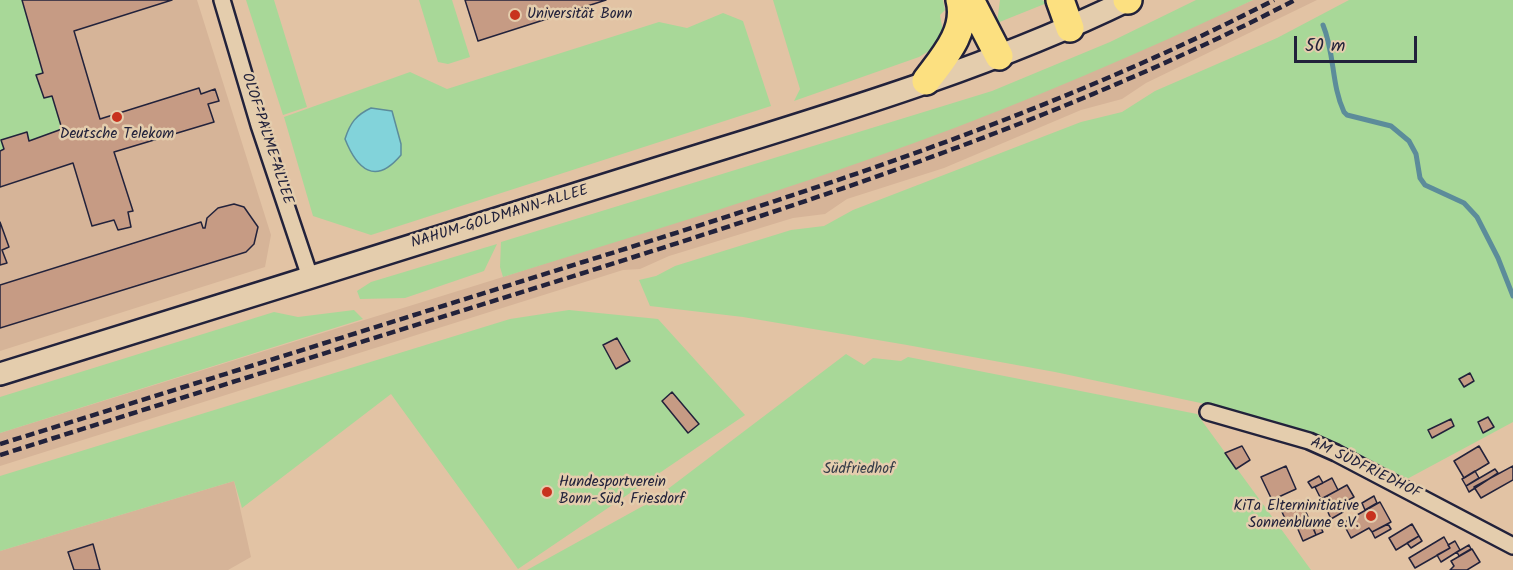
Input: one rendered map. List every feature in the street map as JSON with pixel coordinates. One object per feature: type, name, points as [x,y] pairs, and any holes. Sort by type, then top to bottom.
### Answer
[{"type":"highway","points":[[926,81],[957,34],[962,10],[960,0]]},
{"type":"highway","points":[[970,0],[999,56]]},
{"type":"highway","points":[[1060,0],[1070,28]]},
{"type":"main road","name":"NAHUM-GOLDMANN-ALLEE","points":[[0,374],[818,118],[999,56],[1070,28],[1128,0]]},
{"type":"street","name":"OLOF-PALME-ALLEE","points":[[222,0],[259,125],[310,277]]},
{"type":"street","name":"AM SÜDFRIEDHOF","points":[[1208,412],[1310,441],[1513,546]]},
{"type":"shaded area","name":"Deutsche Telekom","points":[[0,0],[197,0],[271,235],[265,267],[0,351]]},
{"type":"shaded area","points":[[1253,0],[1317,0],[1146,83],[1122,99],[1081,110],[944,168],[847,199],[825,214],[793,218],[669,256],[640,269],[623,270],[0,466],[0,433],[503,277],[844,167],[1036,95]]},
{"type":"shaded area","points":[[234,481],[251,557],[228,570],[0,570],[0,551]]},
{"type":"green space","points":[[0,0],[22,0],[43,73],[37,75],[52,96],[62,129],[29,141],[27,132],[2,140],[4,149],[0,151]]},
{"type":"green space","points":[[246,0],[274,0],[307,107],[283,115]]},
{"type":"green space","points":[[419,0],[452,0],[470,57],[448,64],[438,62]]},
{"type":"green space","points":[[773,0],[943,0],[945,10],[940,15],[943,32],[929,51],[919,57],[794,101],[800,89]]},
{"type":"green space","points":[[1000,0],[1042,0],[1047,3],[997,23]]},
{"type":"green space","points":[[1196,0],[1253,0],[1085,75],[914,143],[761,196],[503,277],[500,267],[501,242],[992,91],[1110,42]]},
{"type":"green space","points":[[1349,0],[1513,0],[1513,422],[1407,479],[1315,437],[1210,405],[1055,372],[907,345],[743,317],[650,306],[639,280],[656,276],[675,266],[791,230],[824,226],[853,210],[1081,122],[1122,112],[1155,91],[1277,38]]},
{"type":"green space","points":[[723,13],[743,21],[771,106],[371,235],[313,216],[284,117],[410,72],[447,89],[659,22],[687,28]],"holes":[[[371,108],[392,111],[401,144]]]},
{"type":"green space","points":[[497,244],[484,271],[405,298],[360,299],[357,291],[371,282]]},
{"type":"green space","points":[[354,310],[363,319],[0,433],[0,397],[274,312],[298,317]]},
{"type":"green space","name":"Hundesportverein Bonn-Süd, Friesdorf","points":[[569,310],[658,319],[745,415],[518,569],[391,394],[242,508],[234,481],[0,551],[0,476],[510,319]]},
{"type":"green space","name":"Südfriedhof","points":[[846,354],[864,365],[873,358],[901,361],[908,357],[1197,414],[1311,570],[527,570],[652,501]]},
{"type":"water","points":[[371,108],[392,111],[401,144],[401,155],[383,170],[368,170],[361,165],[355,159],[345,139],[354,120]]},
{"type":"building","points":[[22,0],[172,0],[74,31],[100,119],[199,88],[201,94],[215,89],[219,101],[208,104],[214,122],[114,152],[133,211],[128,212],[131,227],[118,230],[114,220],[92,226],[73,163],[0,187],[0,151],[4,149],[1,140],[27,132],[29,141],[62,129],[52,96],[44,98],[36,75],[43,73]]},
{"type":"building","name":"Universität Bonn","points":[[465,0],[606,0],[478,41]]},
{"type":"building","points":[[234,204],[244,207],[258,227],[254,244],[246,252],[0,328],[0,285],[201,222],[205,228],[207,218],[218,208]]},
{"type":"building","points":[[0,222],[9,247],[2,250],[7,263],[0,265]]},
{"type":"building","points":[[617,338],[630,361],[616,369],[603,345]]},
{"type":"building","points":[[1470,373],[1474,381],[1464,387],[1459,379]]},
{"type":"building","points":[[672,392],[699,424],[688,433],[662,401]]},
{"type":"building","points":[[1488,417],[1494,427],[1483,433],[1478,422]]},
{"type":"building","points":[[1451,419],[1454,426],[1432,438],[1428,430]]},
{"type":"building","points":[[1242,446],[1250,460],[1236,469],[1225,453]]},
{"type":"building","points":[[1479,446],[1489,463],[1464,478],[1454,461]]},
{"type":"building","points":[[1286,466],[1296,489],[1272,500],[1261,477]]},
{"type":"building","points":[[1513,466],[1513,480],[1481,498],[1474,487]]},
{"type":"building","points":[[1495,469],[1498,473],[1469,492],[1466,486]]},
{"type":"building","points":[[1475,471],[1479,478],[1466,486],[1462,479]]},
{"type":"building","points":[[1319,476],[1323,483],[1312,488],[1308,482]]},
{"type":"building","points":[[1332,478],[1338,490],[1321,499],[1315,487]]},
{"type":"building","points":[[1347,485],[1354,497],[1334,508],[1327,496]]},
{"type":"building","points":[[1374,496],[1377,503],[1365,510],[1362,503]]},
{"type":"building","name":"KiTa Elterninitiative Sonnenblume e.V.","points":[[1380,502],[1391,522],[1372,532],[1369,528],[1351,538],[1343,523]]},
{"type":"building","points":[[1302,503],[1316,535],[1303,541],[1294,520],[1287,523],[1282,512]]},
{"type":"building","points":[[1339,505],[1343,512],[1331,519],[1327,510]]},
{"type":"building","points":[[1317,520],[1323,532],[1316,535],[1311,522]]},
{"type":"building","points":[[1388,524],[1391,529],[1375,538],[1372,532]]},
{"type":"building","points":[[1412,524],[1419,536],[1396,550],[1389,538]]},
{"type":"building","points":[[1419,536],[1422,541],[1411,548],[1407,543]]},
{"type":"building","points":[[1444,537],[1450,548],[1415,568],[1409,558]]},
{"type":"building","points":[[1455,541],[1460,550],[1441,562],[1437,555],[1450,548],[1448,545]]},
{"type":"building","points":[[93,544],[100,570],[74,570],[68,552]]},
{"type":"building","points":[[1469,545],[1471,549],[1459,556],[1457,552]]},
{"type":"building","points":[[1472,549],[1480,562],[1467,570],[1450,570],[1454,566],[1451,561]]},
{"type":"waterway","points":[[1323,25],[1330,47],[1337,91],[1344,112],[1347,115],[1391,126],[1409,141],[1416,154],[1420,178],[1425,185],[1464,203],[1477,217],[1498,258],[1513,296]]},
{"type":"railway","points":[[0,444],[847,177],[1021,113],[1107,78],[1191,41],[1274,0]]},
{"type":"railway","points":[[0,455],[580,274],[854,185],[1122,82],[1295,0]]},
{"type":"place","name":"Universität Bonn","points":[[515,15]]},
{"type":"place","name":"Deutsche Telekom","points":[[117,117]]},
{"type":"place","name":"Hundesportverein Bonn-Süd, Friesdorf","points":[[547,492]]},
{"type":"place","name":"KiTa Elterninitiative Sonnenblume e.V.","points":[[1371,516]]}]
